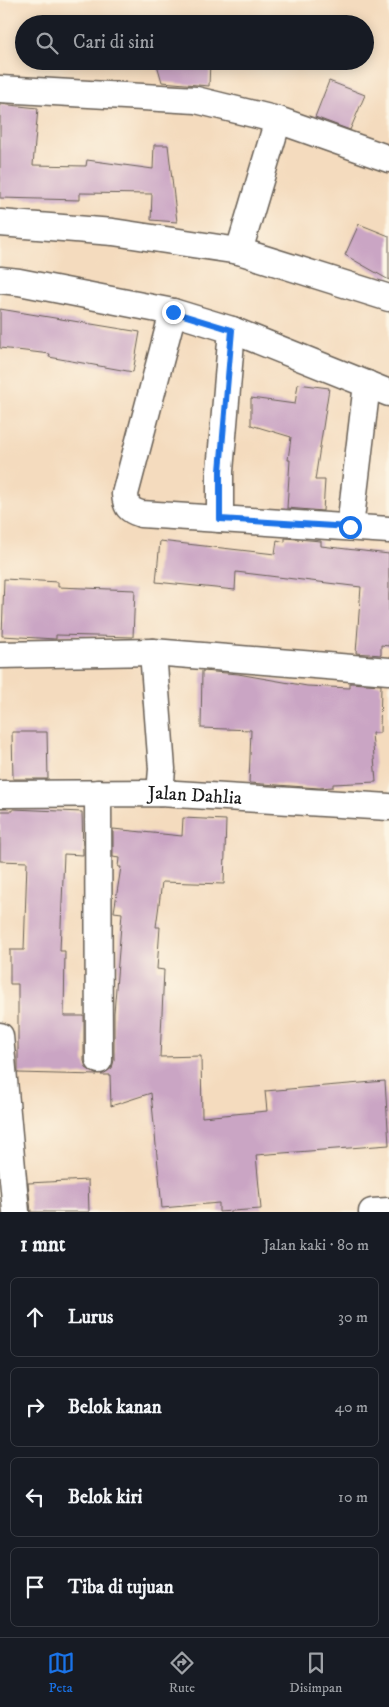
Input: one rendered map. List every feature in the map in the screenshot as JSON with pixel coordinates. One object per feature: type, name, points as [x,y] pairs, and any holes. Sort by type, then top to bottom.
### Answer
[{"type":"street","points":[[0,89],[196,100],[278,120],[389,159]]},
{"type":"street","points":[[239,250],[278,120]]},
{"type":"street","points":[[0,224],[112,232],[239,250],[389,298]]},
{"type":"street","points":[[0,280],[173,312],[232,330],[378,388],[350,527]]},
{"type":"street","points":[[173,312],[124,494],[126,506],[131,511],[141,514],[389,530]]},
{"type":"street","points":[[220,519],[220,471],[232,330]]},
{"type":"street","points":[[0,655],[153,652],[389,671]]},
{"type":"street","points":[[153,652],[162,769],[160,794]]},
{"type":"street","points":[[98,793],[99,1060]]},
{"type":"street","name":"Jalan Dahlia","points":[[0,794],[160,794],[389,807]]},
{"type":"street","points":[[0,1036],[16,1212]]},
{"type":"street","points":[[372,1212],[389,1211]]},
{"type":"building","points":[[159,70],[210,70],[209,86],[162,82]]},
{"type":"building","points":[[329,81],[365,95],[350,130],[315,117]]},
{"type":"building","points":[[0,104],[38,108],[33,165],[86,166],[87,160],[153,169],[154,145],[168,145],[177,222],[151,220],[152,194],[80,193],[80,200],[0,198]]},
{"type":"building","points":[[359,224],[389,236],[389,280],[345,255]]},
{"type":"building","points":[[0,309],[140,332],[133,372],[49,357],[50,354],[0,348]]},
{"type":"building","points":[[298,384],[329,388],[315,480],[325,480],[323,511],[287,508],[290,460],[288,460],[291,437],[251,425],[251,398],[295,404]]},
{"type":"building","points":[[285,538],[321,541],[321,546],[389,554],[389,646],[381,645],[381,655],[356,653],[361,587],[236,572],[235,590],[156,582],[160,541],[275,554],[277,540],[285,542]]},
{"type":"building","points":[[4,579],[58,582],[58,587],[135,590],[133,637],[56,635],[56,639],[2,636]]},
{"type":"building","points":[[202,671],[238,674],[307,686],[350,688],[350,683],[381,685],[380,733],[372,733],[376,782],[333,784],[333,787],[319,788],[249,783],[251,730],[201,728]]},
{"type":"building","points":[[12,732],[47,732],[48,779],[13,779]]},
{"type":"building","points":[[13,809],[82,812],[83,855],[64,854],[60,951],[65,951],[64,1016],[84,1016],[84,1061],[86,1068],[97,1075],[18,1073],[18,984],[10,984],[10,950],[24,950],[27,862],[0,861],[0,811],[13,811]]},
{"type":"building","points":[[183,818],[226,820],[224,884],[162,882],[156,927],[160,927],[157,969],[164,970],[160,1057],[201,1056],[202,1117],[267,1111],[265,1091],[385,1081],[389,1145],[256,1155],[261,1209],[219,1212],[219,1203],[162,1208],[151,1093],[111,1106],[110,1075],[101,1075],[112,1068],[114,1060],[114,1013],[122,913],[114,912],[121,867],[118,867],[119,858],[113,857],[113,829],[182,836]]},
{"type":"building","points":[[88,1180],[89,1212],[31,1212],[28,1183]]},
{"type":"route","points":[[173,312],[232,330],[220,471],[220,519],[350,527]]}]
